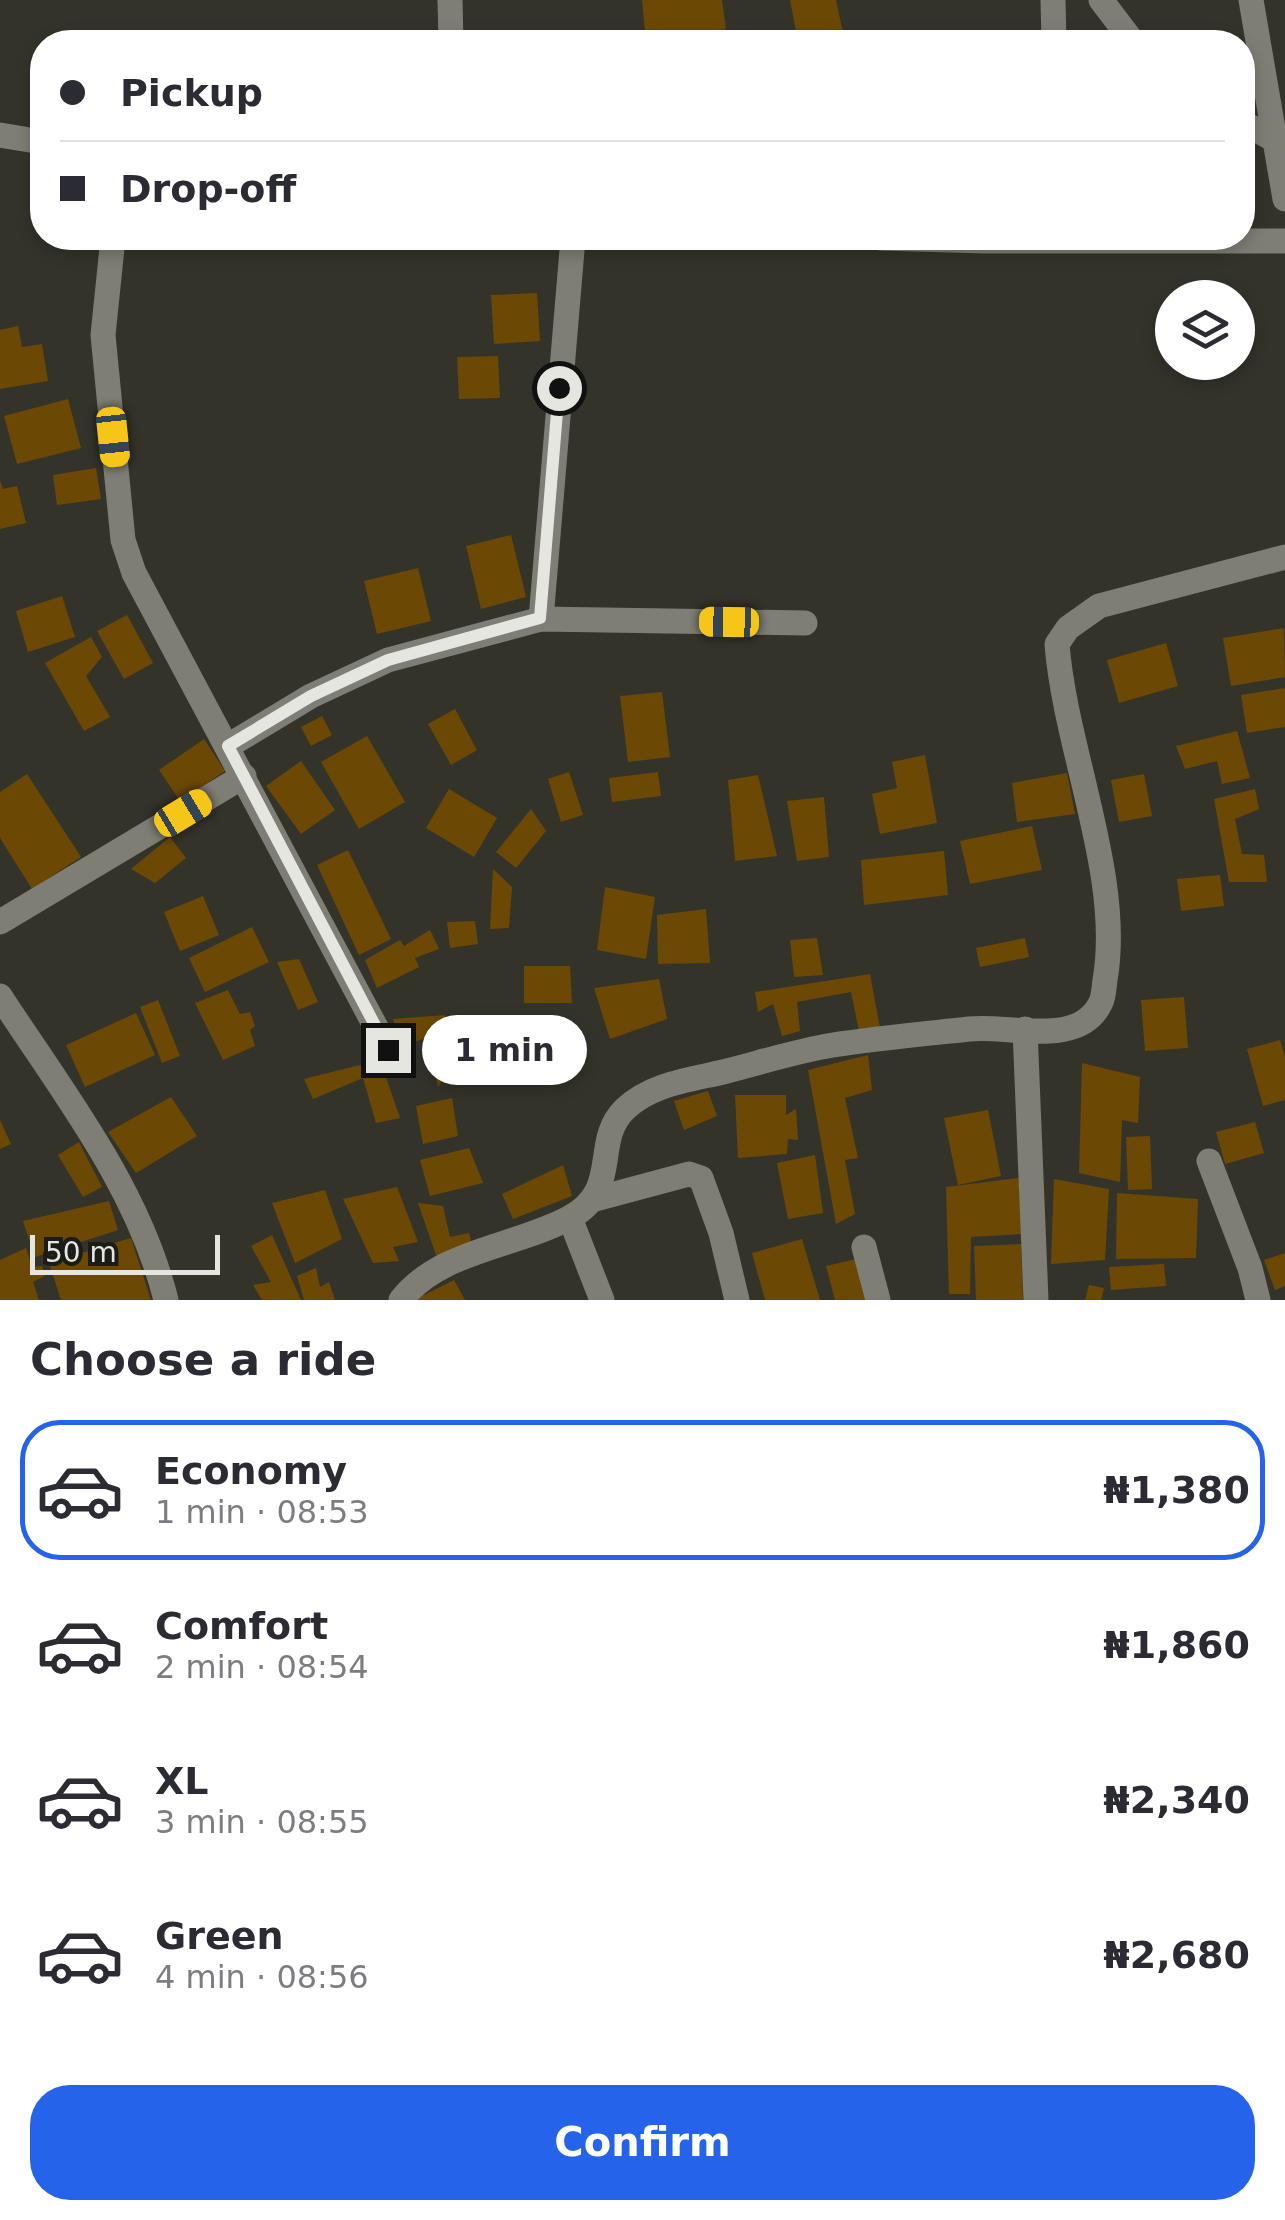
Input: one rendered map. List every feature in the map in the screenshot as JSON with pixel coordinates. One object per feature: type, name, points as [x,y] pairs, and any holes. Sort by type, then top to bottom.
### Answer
[{"type":"street","points":[[450,0],[450,30]]},
{"type":"street","points":[[1053,0],[1054,30]]},
{"type":"street","points":[[1101,0],[1121,30]]},
{"type":"street","points":[[1252,0],[1285,198]]},
{"type":"street","points":[[1255,129],[1275,140]]},
{"type":"street","points":[[0,135],[30,140]]},
{"type":"street","points":[[1255,241],[1285,241]]},
{"type":"street","points":[[112,250],[103,334],[123,540],[134,573],[388,1050]]},
{"type":"street","points":[[540,618],[572,250]]},
{"type":"street","points":[[401,1300],[412,1285],[436,1269],[570,1218],[592,1200],[603,1180],[611,1127],[625,1109],[654,1089],[830,1046],[988,1027],[1062,1032],[1085,1021],[1101,1002],[1109,957],[1107,901],[1057,644],[1068,628],[1099,606],[1285,556]]},
{"type":"street","points":[[228,746],[311,696],[388,660],[540,618],[805,623]]},
{"type":"street","points":[[0,922],[244,776]]},
{"type":"street","points":[[0,996],[126,1190],[156,1258],[166,1300]]},
{"type":"street","points":[[1025,1029],[1036,1300]]},
{"type":"street","points":[[1210,1161],[1258,1300]]},
{"type":"street","points":[[592,1200],[690,1174],[701,1178],[721,1234],[736,1300]]},
{"type":"street","points":[[570,1218],[602,1300]]},
{"type":"street","points":[[864,1246],[878,1300]]},
{"type":"building","points":[[642,0],[722,0],[726,29],[645,30]]},
{"type":"building","points":[[790,0],[836,0],[842,30],[796,30]]},
{"type":"building","points":[[537,293],[540,341],[494,344],[491,295]]},
{"type":"building","points":[[18,326],[22,347],[42,344],[48,381],[0,389],[0,330]]},
{"type":"building","points":[[498,356],[500,398],[459,399],[457,357]]},
{"type":"building","points":[[68,399],[81,448],[17,464],[4,416]]},
{"type":"building","points":[[96,468],[101,499],[57,505],[53,475]]},
{"type":"building","points":[[0,480],[3,489],[17,486],[26,523],[0,529]]},
{"type":"building","points":[[511,535],[526,597],[481,609],[466,546]]},
{"type":"building","points":[[418,568],[431,621],[377,634],[364,581]]},
{"type":"building","points":[[62,596],[75,637],[28,652],[16,611]]},
{"type":"building","points":[[127,615],[153,663],[124,679],[97,631]]},
{"type":"building","points":[[1284,628],[1285,677],[1231,686],[1223,638]]},
{"type":"building","points":[[91,637],[102,657],[86,676],[110,717],[84,731],[45,663]]},
{"type":"building","points":[[1166,643],[1178,686],[1119,703],[1107,660]]},
{"type":"building","points":[[1285,688],[1285,727],[1247,733],[1241,695]]},
{"type":"building","points":[[662,692],[670,757],[628,762],[620,696]]},
{"type":"building","points":[[455,709],[477,750],[451,765],[428,724]]},
{"type":"building","points":[[322,716],[332,735],[311,746],[301,727]]},
{"type":"building","points":[[1237,731],[1250,778],[1222,784],[1217,761],[1185,769],[1176,746]]},
{"type":"building","points":[[367,736],[405,802],[359,829],[321,762]]},
{"type":"building","points":[[204,739],[225,771],[180,801],[159,770]]},
{"type":"building","points":[[925,755],[937,823],[880,834],[872,794],[897,788],[892,762]]},
{"type":"building","points":[[301,761],[335,810],[301,834],[266,786]]},
{"type":"building","points":[[569,772],[583,815],[561,822],[548,779]]},
{"type":"building","points":[[658,772],[661,796],[612,802],[609,778]]},
{"type":"building","points":[[1067,773],[1075,814],[1017,822],[1012,783]]},
{"type":"building","points":[[27,774],[81,857],[32,889],[0,838],[0,792]]},
{"type":"building","points":[[1144,774],[1152,816],[1119,822],[1111,780]]},
{"type":"building","points":[[758,775],[777,856],[735,861],[728,780]]},
{"type":"building","points":[[449,789],[497,818],[474,857],[426,828]]},
{"type":"building","points":[[1255,789],[1259,809],[1235,819],[1242,854],[1264,855],[1267,882],[1229,882],[1214,799]]},
{"type":"building","points":[[824,797],[829,857],[797,861],[787,801]]},
{"type":"building","points":[[531,809],[546,831],[516,868],[496,852]]},
{"type":"building","points":[[1032,826],[1042,870],[970,884],[960,841]]},
{"type":"building","points":[[170,837],[186,858],[155,883],[131,869]]},
{"type":"building","points":[[348,850],[391,939],[359,955],[317,865]]},
{"type":"building","points":[[944,851],[948,895],[864,905],[861,860]]},
{"type":"building","points":[[493,869],[512,887],[509,928],[490,929]]},
{"type":"building","points":[[1220,875],[1224,906],[1181,911],[1177,879]]},
{"type":"building","points":[[605,887],[655,897],[646,959],[597,950]]},
{"type":"building","points":[[203,896],[219,935],[180,951],[164,912]]},
{"type":"building","points":[[706,909],[710,963],[658,964],[657,915]]},
{"type":"building","points":[[475,921],[478,944],[450,948],[447,922]]},
{"type":"building","points":[[252,927],[269,962],[205,992],[189,958]]},
{"type":"building","points":[[430,930],[439,949],[415,958],[419,967],[377,988],[365,960],[400,940],[404,946]]},
{"type":"building","points":[[817,938],[823,975],[794,977],[790,940]]},
{"type":"building","points":[[1025,938],[1029,957],[980,967],[976,948]]},
{"type":"building","points":[[299,959],[318,1002],[298,1010],[277,962]]},
{"type":"building","points":[[524,966],[570,966],[572,1003],[524,1003]]},
{"type":"building","points":[[870,974],[880,1028],[859,1031],[851,992],[797,1002],[800,1031],[782,1036],[773,1004],[758,1012],[755,992]]},
{"type":"building","points":[[659,979],[667,1019],[610,1039],[594,988]]},
{"type":"building","points":[[228,990],[240,1014],[250,1012],[255,1046],[223,1060],[195,1003]]},
{"type":"building","points":[[1184,997],[1188,1048],[1145,1051],[1141,1000]]},
{"type":"building","points":[[158,1000],[180,1056],[162,1063],[140,1007]]},
{"type":"building","points":[[136,1013],[155,1055],[85,1087],[66,1045]]},
{"type":"building","points":[[445,1015],[450,1069],[438,1087],[426,1038],[400,1047],[393,1019]]},
{"type":"building","points":[[1280,1040],[1285,1057],[1285,1100],[1263,1106],[1247,1049]]},
{"type":"building","points":[[868,1055],[872,1090],[845,1098],[858,1158],[845,1160],[855,1214],[836,1224],[808,1070]]},
{"type":"building","points":[[380,1060],[400,1118],[376,1123],[363,1078],[313,1099],[304,1079]]},
{"type":"building","points":[[1082,1063],[1140,1077],[1138,1123],[1122,1120],[1120,1182],[1079,1173]]},
{"type":"building","points":[[708,1091],[717,1116],[684,1130],[674,1101]]},
{"type":"building","points":[[735,1095],[786,1095],[786,1115],[796,1109],[798,1140],[788,1139],[787,1154],[738,1158]]},
{"type":"building","points":[[171,1097],[197,1136],[136,1173],[108,1132]]},
{"type":"building","points":[[452,1098],[458,1136],[423,1144],[416,1106]]},
{"type":"building","points":[[988,1110],[1001,1176],[958,1185],[944,1118]]},
{"type":"building","points":[[0,1120],[11,1144],[0,1149]]},
{"type":"building","points":[[1255,1122],[1264,1153],[1225,1164],[1216,1132]]},
{"type":"building","points":[[1150,1136],[1152,1189],[1128,1190],[1126,1137]]},
{"type":"building","points":[[79,1142],[102,1187],[83,1197],[58,1155]]},
{"type":"building","points":[[469,1148],[483,1183],[430,1196],[420,1160]]},
{"type":"building","points":[[815,1155],[823,1213],[788,1219],[777,1163]]},
{"type":"building","points":[[563,1165],[572,1196],[513,1219],[502,1194]]},
{"type":"building","points":[[1019,1178],[1022,1234],[971,1237],[970,1294],[949,1294],[946,1187]]},
{"type":"building","points":[[1054,1179],[1109,1189],[1105,1260],[1051,1264]]},
{"type":"building","points":[[397,1187],[418,1242],[393,1247],[399,1261],[373,1263],[343,1199]]},
{"type":"building","points":[[325,1190],[342,1239],[295,1263],[272,1203]]},
{"type":"building","points":[[1117,1193],[1198,1199],[1196,1258],[1116,1259]]},
{"type":"building","points":[[109,1201],[118,1230],[35,1257],[23,1221]]},
{"type":"building","points":[[418,1203],[443,1206],[450,1237],[469,1233],[472,1246],[437,1258]]},
{"type":"building","points":[[272,1235],[301,1300],[262,1300],[253,1285],[271,1282],[251,1246]]},
{"type":"building","points":[[131,1238],[151,1300],[61,1300],[49,1263]]},
{"type":"building","points":[[802,1239],[820,1300],[765,1300],[752,1253]]},
{"type":"building","points":[[1021,1244],[1023,1300],[976,1300],[974,1246]]},
{"type":"building","points":[[26,1248],[32,1267],[42,1266],[45,1276],[33,1282],[39,1300],[0,1300],[0,1260]]},
{"type":"building","points":[[1285,1253],[1285,1286],[1275,1290],[1264,1260]]},
{"type":"building","points":[[865,1257],[873,1300],[835,1300],[826,1266]]},
{"type":"building","points":[[1164,1264],[1166,1286],[1111,1290],[1109,1267]]},
{"type":"building","points":[[316,1268],[320,1287],[329,1282],[335,1300],[304,1300],[297,1276]]},
{"type":"building","points":[[454,1280],[465,1300],[414,1300]]},
{"type":"building","points":[[1089,1285],[1104,1288],[1101,1300],[1085,1300]]},
{"type":"route","points":[[388,1050],[228,746],[311,696],[388,660],[540,618],[559,388]]}]
